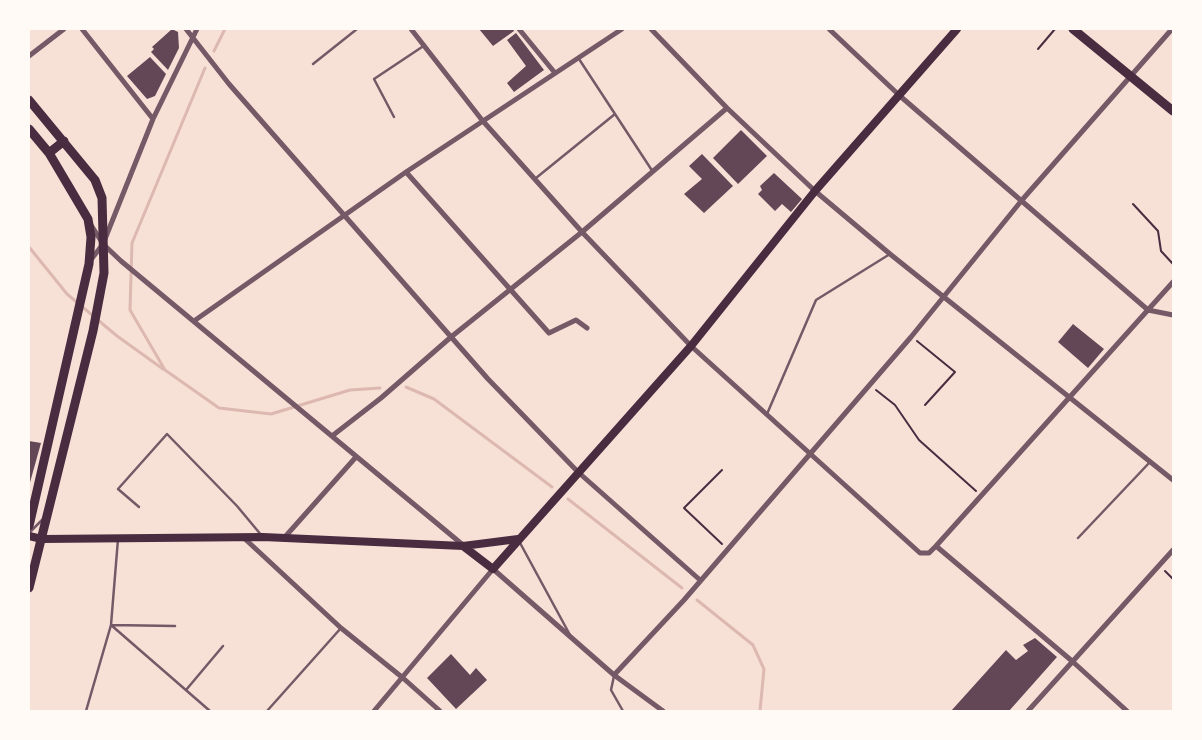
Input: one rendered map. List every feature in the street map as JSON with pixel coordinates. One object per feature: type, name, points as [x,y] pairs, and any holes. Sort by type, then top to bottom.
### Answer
[{"type":"main road","points":[[463,546],[493,568],[692,346],[815,191],[957,29]]},
{"type":"main road","points":[[1073,29],[1173,111]]},
{"type":"main road","points":[[29,100],[95,180],[102,198],[104,273],[94,324],[29,588]]},
{"type":"main road","points":[[29,129],[49,153],[88,218],[91,237],[89,264],[29,526]]},
{"type":"main road","points":[[49,153],[64,141]]},
{"type":"main road","points":[[29,535],[42,539],[263,537],[463,546],[518,539]]},
{"type":"street","points":[[29,56],[64,29]]},
{"type":"street","points":[[82,29],[153,119]]},
{"type":"street","points":[[186,29],[229,84],[451,337],[578,472],[700,580]]},
{"type":"street","points":[[89,264],[103,244],[153,119],[197,29]]},
{"type":"street","points":[[411,29],[482,120],[534,179],[582,232],[692,346],[809,455],[920,553],[929,553],[936,546],[1173,282]]},
{"type":"street","points":[[519,29],[555,73]]},
{"type":"street","points":[[194,321],[343,215],[482,120],[622,29]]},
{"type":"street","points":[[651,29],[727,108],[815,191],[890,254],[1173,480]]},
{"type":"street","points":[[828,29],[900,96],[1148,310],[1173,315]]},
{"type":"street","points":[[614,675],[684,600],[869,384],[912,337],[1022,200],[1172,29]]},
{"type":"street","points":[[332,436],[381,398],[451,337],[582,232],[727,108]]},
{"type":"street","points":[[406,172],[549,333],[576,320],[587,328]]},
{"type":"street","points":[[88,218],[103,244],[140,277],[463,546]]},
{"type":"street","points":[[284,538],[356,457]]},
{"type":"street","points":[[243,537],[341,628],[403,678],[440,711]]},
{"type":"street","points":[[936,546],[1128,711]]},
{"type":"street","points":[[1028,711],[1173,550]]},
{"type":"street","points":[[374,711],[493,568],[614,675],[663,711]]},
{"type":"lane","points":[[313,64],[357,29]]},
{"type":"lane","points":[[394,116],[374,79],[425,45]]},
{"type":"lane","points":[[578,58],[653,172]]},
{"type":"lane","points":[[534,179],[615,114]]},
{"type":"lane","points":[[766,415],[816,300],[890,254]]},
{"type":"lane","points":[[140,507],[118,489],[167,434],[263,537]]},
{"type":"lane","points":[[1078,538],[1150,462]]},
{"type":"lane","points":[[29,535],[48,514]]},
{"type":"lane","points":[[86,711],[111,625],[118,538]]},
{"type":"lane","points":[[518,539],[572,638]]},
{"type":"lane","points":[[111,625],[175,626]]},
{"type":"lane","points":[[111,625],[210,711]]},
{"type":"lane","points":[[267,711],[341,628]]},
{"type":"lane","points":[[186,690],[223,646]]},
{"type":"lane","points":[[614,675],[611,690],[623,711]]},
{"type":"path","points":[[1038,49],[1055,29]]},
{"type":"path","points":[[1133,204],[1158,231],[1161,252],[1173,264]]},
{"type":"path","points":[[912,337],[955,372],[925,405]]},
{"type":"path","points":[[869,384],[895,405],[919,440],[981,496]]},
{"type":"path","points":[[722,470],[684,508],[727,549]]},
{"type":"path","points":[[1160,565],[1173,579]]},
{"type":"building","points":[[172,29],[178,32],[179,48],[168,70],[151,52],[154,49],[152,47]]},
{"type":"building","points":[[479,29],[513,29],[514,31],[493,46]]},
{"type":"building","points":[[516,33],[544,70],[514,92],[507,83],[526,66],[507,40]]},
{"type":"building","points":[[150,57],[166,74],[155,96],[147,99],[127,76]]},
{"type":"building","points":[[741,130],[767,156],[738,184],[713,158]]},
{"type":"building","points":[[702,154],[733,186],[704,213],[684,194],[702,179],[689,166]]},
{"type":"building","points":[[774,173],[802,199],[791,212],[782,204],[775,211],[758,194],[762,190],[760,186]]},
{"type":"building","points":[[1073,324],[1104,349],[1088,368],[1058,342]]},
{"type":"building","points":[[29,441],[41,443],[29,486]]},
{"type":"building","points":[[1035,638],[1057,657],[1009,711],[951,711],[1006,650],[1016,660],[1028,651],[1023,645]]},
{"type":"building","points":[[451,654],[470,675],[476,668],[487,680],[456,709],[427,678]]},
{"type":"waterway","points":[[214,51],[225,29]]},
{"type":"waterway","points":[[205,68],[132,243],[130,310],[165,370],[219,408],[271,414],[350,390],[380,388]]},
{"type":"waterway","points":[[29,247],[67,294],[117,336],[163,369]]},
{"type":"waterway","points":[[406,387],[434,399],[552,487]]},
{"type":"waterway","points":[[568,499],[682,588]]},
{"type":"waterway","points":[[697,600],[753,645],[764,669],[760,711]]}]
